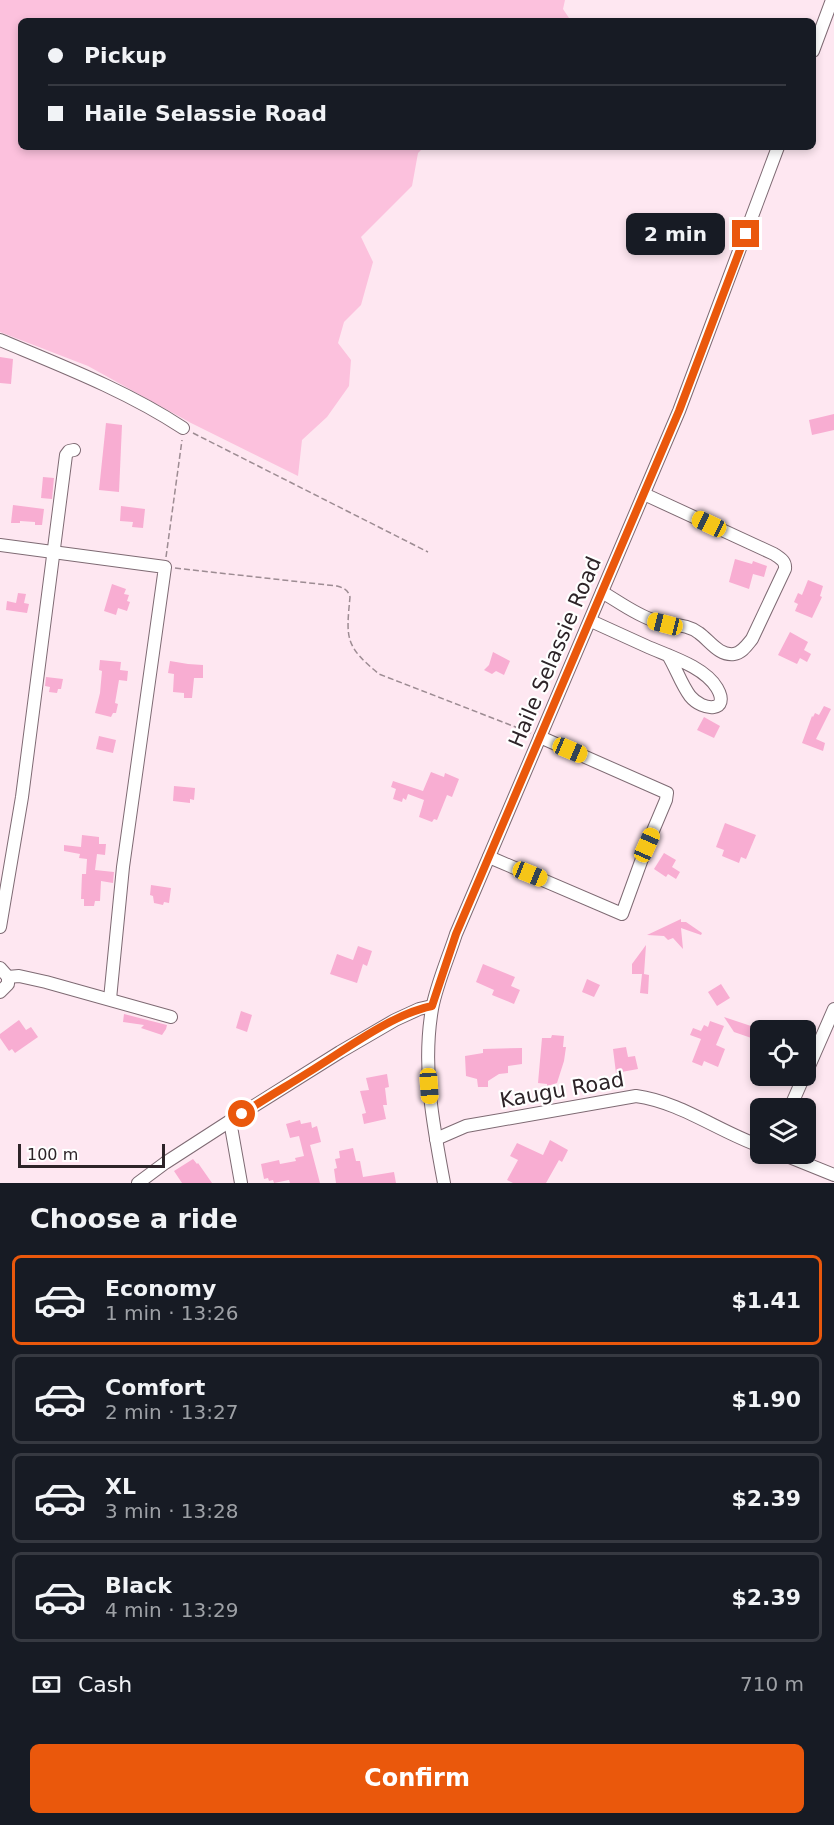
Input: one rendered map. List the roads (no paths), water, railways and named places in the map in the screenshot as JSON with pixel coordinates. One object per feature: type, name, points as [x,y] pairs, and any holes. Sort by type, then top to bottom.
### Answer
[{"type":"street","points":[[816,43],[832,0]]},
{"type":"street","name":"Haile Selassie Road","points":[[444,1183],[430,1101],[428,1071],[432,1006],[456,934],[679,411],[777,150]]},
{"type":"street","points":[[0,340],[73,370],[160,413],[183,428]]},
{"type":"street","points":[[0,927],[22,797],[66,455],[69,451],[74,450]]},
{"type":"street","points":[[602,592],[653,621],[687,626],[724,653],[734,654],[743,650],[752,639],[785,569],[783,560],[774,554],[644,494]]},
{"type":"street","points":[[0,545],[165,567],[123,867],[110,999]]},
{"type":"street","points":[[591,621],[680,660],[708,678],[718,689],[720,701],[718,706],[708,708],[698,704],[690,696],[668,655]]},
{"type":"street","points":[[489,857],[622,914],[667,793],[540,737]]},
{"type":"street","points":[[4,972],[171,1017]]},
{"type":"street","points":[[0,992],[8,984],[4,972]]},
{"type":"street","points":[[138,1183],[230,1120],[395,1020],[432,1006]]},
{"type":"street","points":[[816,1049],[834,1009]]},
{"type":"street","name":"Kaugu Road","points":[[436,1139],[466,1126],[636,1096],[652,1098],[750,1142]]},
{"type":"street","points":[[230,1120],[240,1183]]},
{"type":"street","points":[[807,1164],[834,1175]]}]
